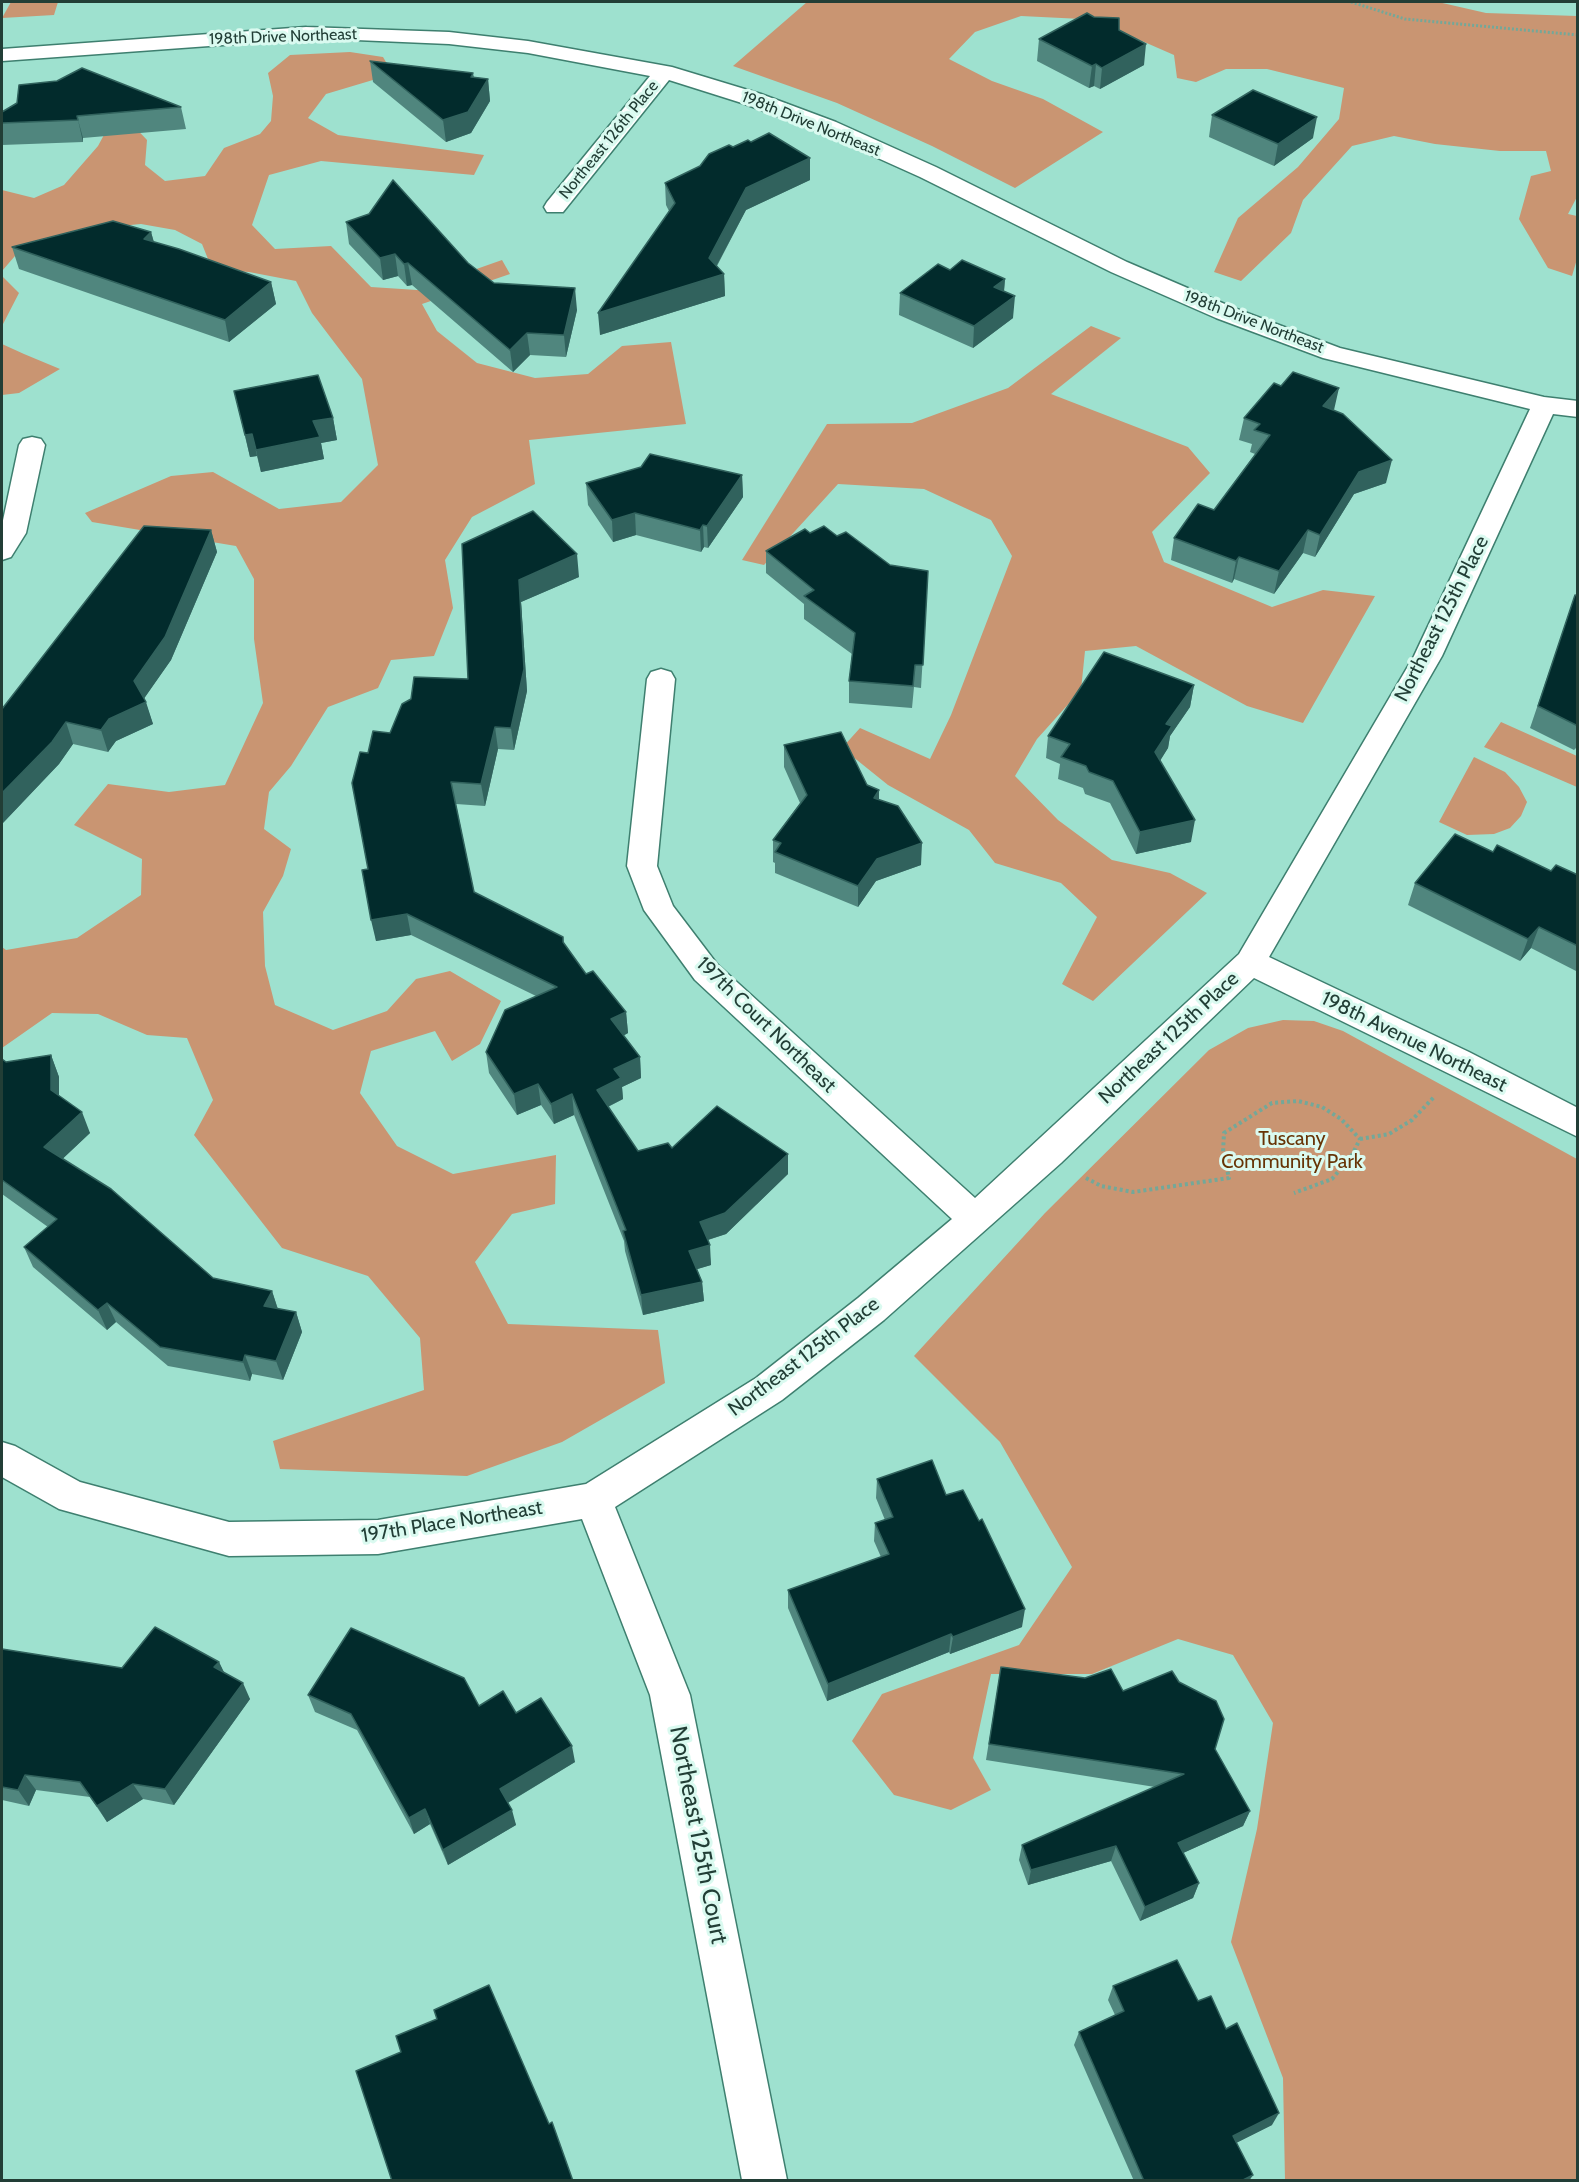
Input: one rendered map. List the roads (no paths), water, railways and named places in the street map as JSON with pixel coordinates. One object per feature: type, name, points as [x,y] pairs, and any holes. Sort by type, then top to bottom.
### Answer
[{"type":"street","name":"198th Drive Northeast","points":[[2,55],[306,33],[356,34],[449,38],[528,47],[664,72],[753,99],[828,127],[928,172],[1119,267],[1225,313],[1332,353],[1544,405],[1578,409]]},
{"type":"street","name":"Northeast 126th Place","points":[[555,207],[664,72]]},
{"type":"street","name":"Northeast 125th Place","points":[[593,1500],[769,1389],[871,1309],[1049,1153],[1250,962],[1428,656],[1544,405]]},
{"type":"street","points":[[2,551],[13,533],[32,445]]},
{"type":"street","name":"197th Court Northeast","points":[[660,679],[642,866],[659,910],[706,972],[975,1219]]},
{"type":"street","name":"198th Avenue Northeast","points":[[1250,962],[1457,1061],[1578,1124]]},
{"type":"street","name":"197th Place Northeast","points":[[2,1458],[72,1497],[229,1539],[378,1537],[593,1500]]},
{"type":"street","name":"Northeast 125th Court","points":[[593,1500],[670,1695],[765,2181]]},
{"type":"park label","name":"Tuscany Community Park","points":[[1292,1150]]}]
